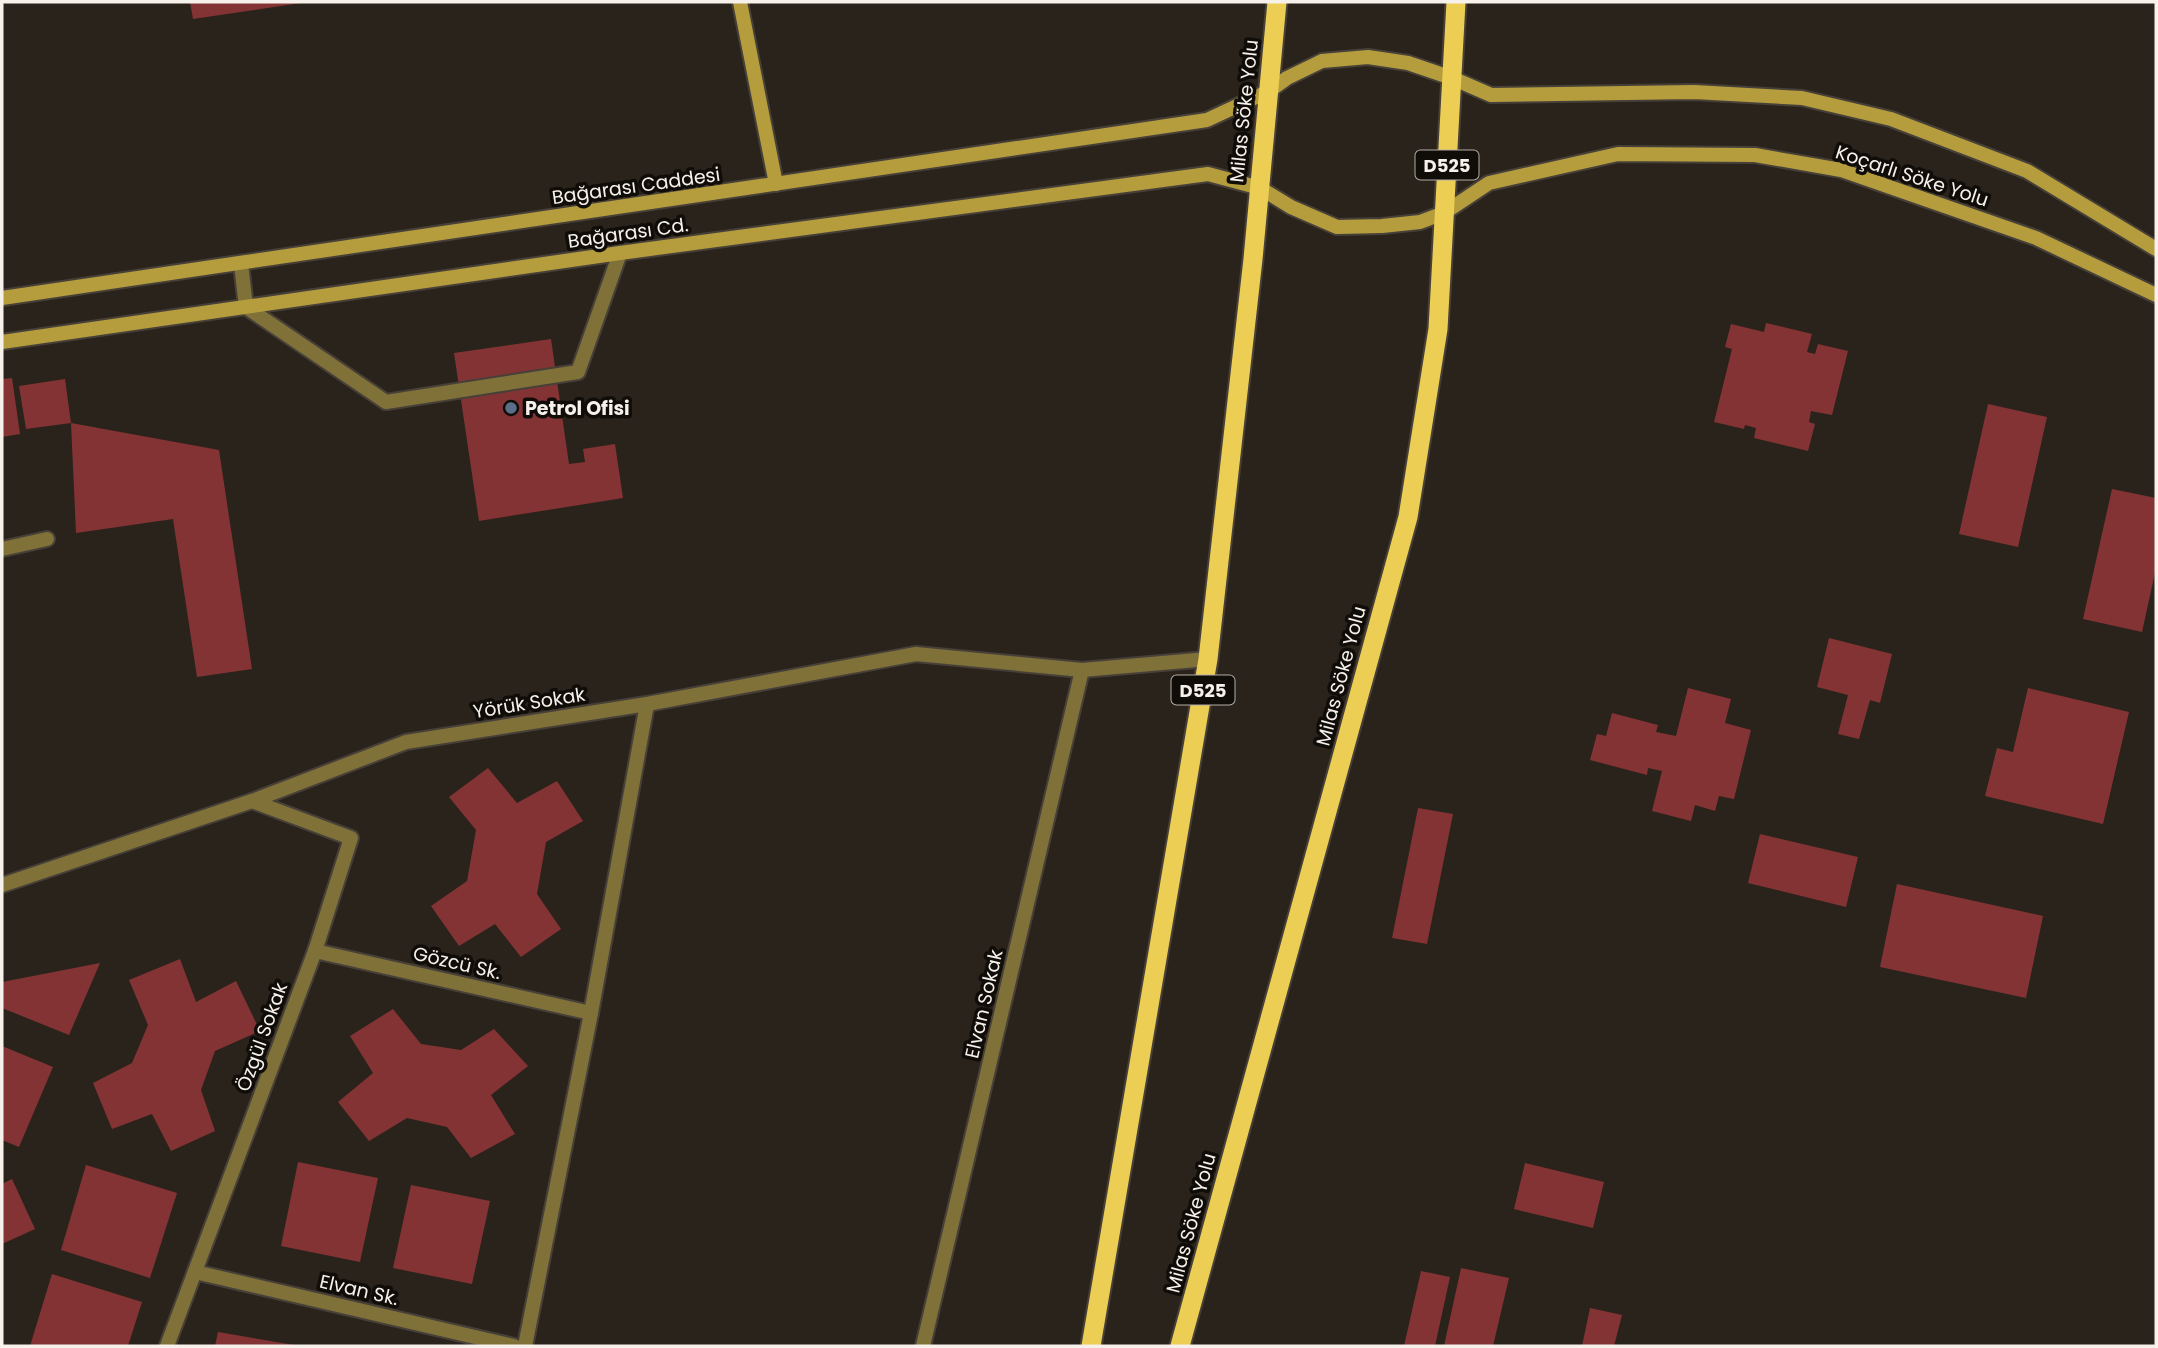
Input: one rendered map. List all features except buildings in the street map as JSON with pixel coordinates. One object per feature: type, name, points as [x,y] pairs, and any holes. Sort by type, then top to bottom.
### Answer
[{"type":"highway","name":"Milas Söke Yolu","points":[[1091,1346],[1208,659],[1260,188],[1277,2]]},
{"type":"highway","name":"Milas Söke Yolu","points":[[1180,1346],[1408,517],[1437,328],[1456,2]]},
{"type":"main road","points":[[740,2],[776,184]]},
{"type":"main road","points":[[1269,91],[1287,78],[1322,61],[1368,57],[1408,63],[1491,95],[1694,92],[1802,98],[1891,119],[2027,171],[2156,249]]},
{"type":"main road","name":"Bağarası Caddesi","points":[[2,298],[1207,120],[1269,91]]},
{"type":"main road","name":"Koçarlı Söke Yolu","points":[[1444,213],[1489,183],[1618,154],[1755,155],[1841,170],[2023,233],[2156,295]]},
{"type":"main road","name":"Bağarası Cd.","points":[[2,342],[620,253],[1208,174],[1260,188]]},
{"type":"main road","points":[[1260,188],[1291,207],[1337,227],[1420,222],[1444,213]]},
{"type":"street","points":[[241,264],[246,307],[386,402],[578,372],[620,253]]},
{"type":"street","points":[[2,548],[47,539]]},
{"type":"street","name":"Yörük Sokak","points":[[2,885],[252,801],[406,742],[647,704],[916,654],[1082,670],[1208,659]]},
{"type":"street","name":"Elvan Sokak","points":[[923,1346],[1082,670]]},
{"type":"street","points":[[525,1346],[591,1013],[647,704]]},
{"type":"street","name":"Özgül Sokak","points":[[167,1346],[314,951],[351,838],[252,801]]},
{"type":"street","name":"Gözcü Sk.","points":[[314,951],[591,1013]]},
{"type":"street","name":"Elvan Sk.","points":[[195,1272],[514,1346]]},
{"type":"place","name":"Petrol Ofisi","points":[[511,408]]}]
